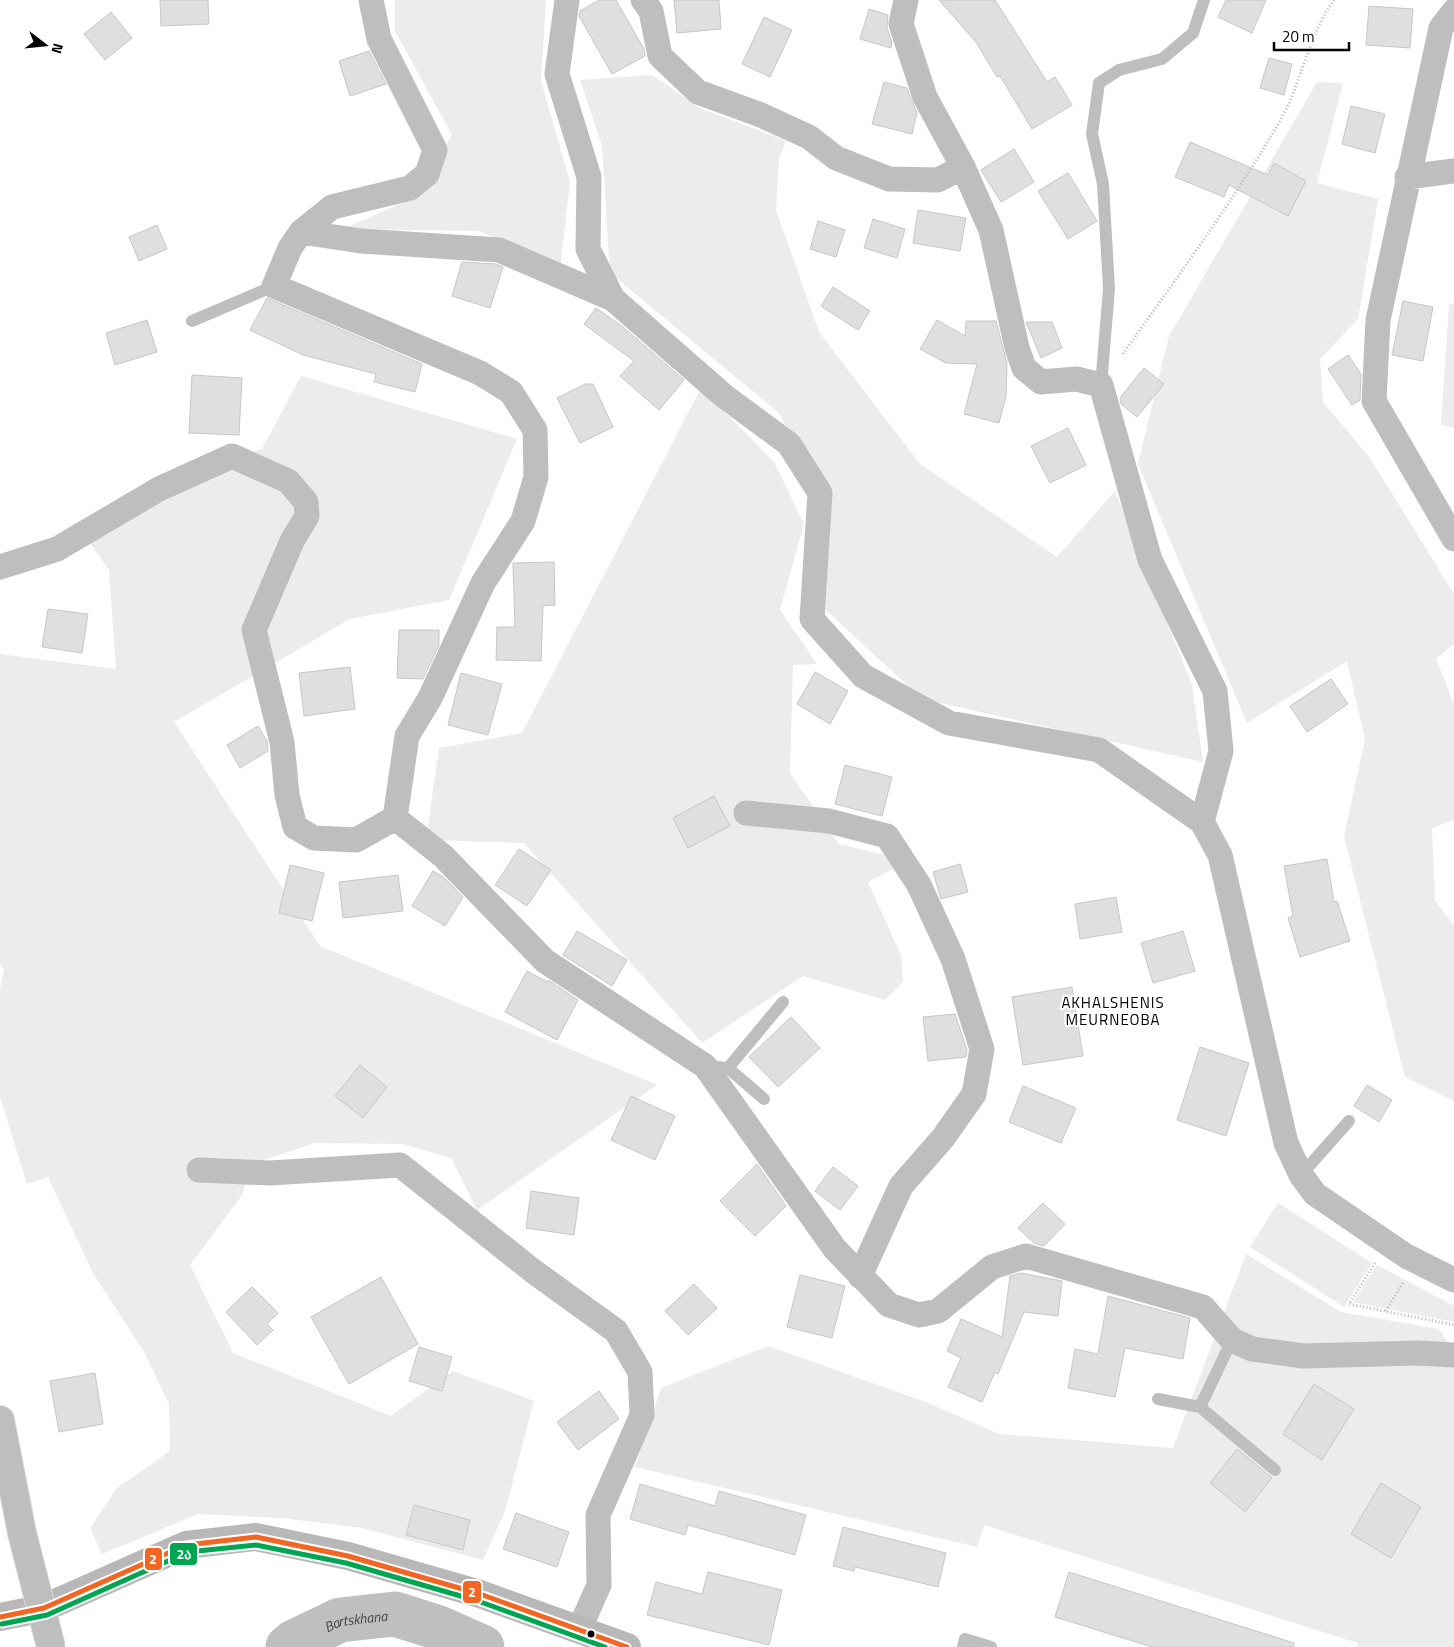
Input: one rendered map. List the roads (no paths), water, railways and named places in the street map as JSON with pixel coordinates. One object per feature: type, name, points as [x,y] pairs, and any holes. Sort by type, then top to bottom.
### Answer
[{"type":"highway","points":[[0,1420],[22,1533],[51,1647]]},
{"type":"main road","points":[[0,1618],[44,1608],[186,1545],[256,1537],[348,1556],[480,1594],[627,1647]]},
{"type":"street","points":[[371,0],[379,39],[435,150],[427,174],[410,188],[332,207],[301,232],[290,248],[274,286],[480,373],[511,392],[535,430],[536,476],[523,522],[483,583],[430,698],[407,736],[395,818]]},
{"type":"street","points":[[566,0],[557,74],[589,176],[588,249],[613,300]]},
{"type":"street","points":[[643,0],[651,11],[660,56],[698,92],[769,118],[809,137],[836,158],[889,179],[938,180],[963,168]]},
{"type":"street","points":[[906,0],[901,24],[925,97],[963,168],[991,230],[1017,348],[1024,368],[1041,382],[1076,379],[1102,385],[1150,560],[1215,691],[1221,751],[1202,822]]},
{"type":"street","points":[[1454,11],[1441,28],[1407,177],[1378,320],[1374,402],[1454,539]]},
{"type":"street","points":[[1407,177],[1454,170]]},
{"type":"street","points":[[301,232],[362,241],[499,250],[613,300],[724,396],[788,444],[820,493],[812,619],[863,676],[949,723],[1099,750],[1202,822],[1220,855],[1286,1143],[1301,1174],[1315,1194],[1397,1251],[1454,1280]]},
{"type":"street","points":[[0,567],[57,548],[159,489],[232,456],[288,482],[306,502],[307,516],[292,541],[254,630],[282,742],[287,795],[295,827],[314,838],[356,840],[395,818]]},
{"type":"street","points":[[746,813],[829,821],[887,836],[919,885],[953,959],[982,1049],[974,1094],[943,1138],[901,1186],[860,1276]]},
{"type":"street","points":[[395,818],[443,856],[545,961],[716,1067],[835,1249],[889,1305],[919,1315],[938,1311],[992,1267],[1026,1256],[1203,1307],[1232,1340],[1252,1349],[1304,1356],[1418,1353],[1454,1355]]},
{"type":"street","points":[[199,1170],[270,1173],[400,1165],[533,1271],[616,1331],[640,1372],[642,1415],[598,1516],[599,1585],[579,1630]]},
{"type":"lane","points":[[1102,385],[1109,290],[1103,184],[1092,134],[1099,83],[1119,70],[1162,58],[1193,33],[1204,0]]},
{"type":"lane","points":[[192,321],[274,286]]},
{"type":"lane","points":[[764,1099],[716,1067],[783,1002]]},
{"type":"lane","points":[[1301,1174],[1349,1120]]},
{"type":"lane","points":[[1200,1407],[1232,1340]]},
{"type":"lane","points":[[1158,1399],[1200,1407],[1275,1470]]},
{"type":"lane","points":[[962,1647],[965,1639],[991,1647]]},
{"type":"waterway","name":"Bartskhana","points":[[288,1647],[294,1642],[340,1620],[395,1614],[439,1628],[482,1647]]},
{"type":"district","name":"AKHALSHENIS MEURNEOBA","points":[[1113,1010]]}]
